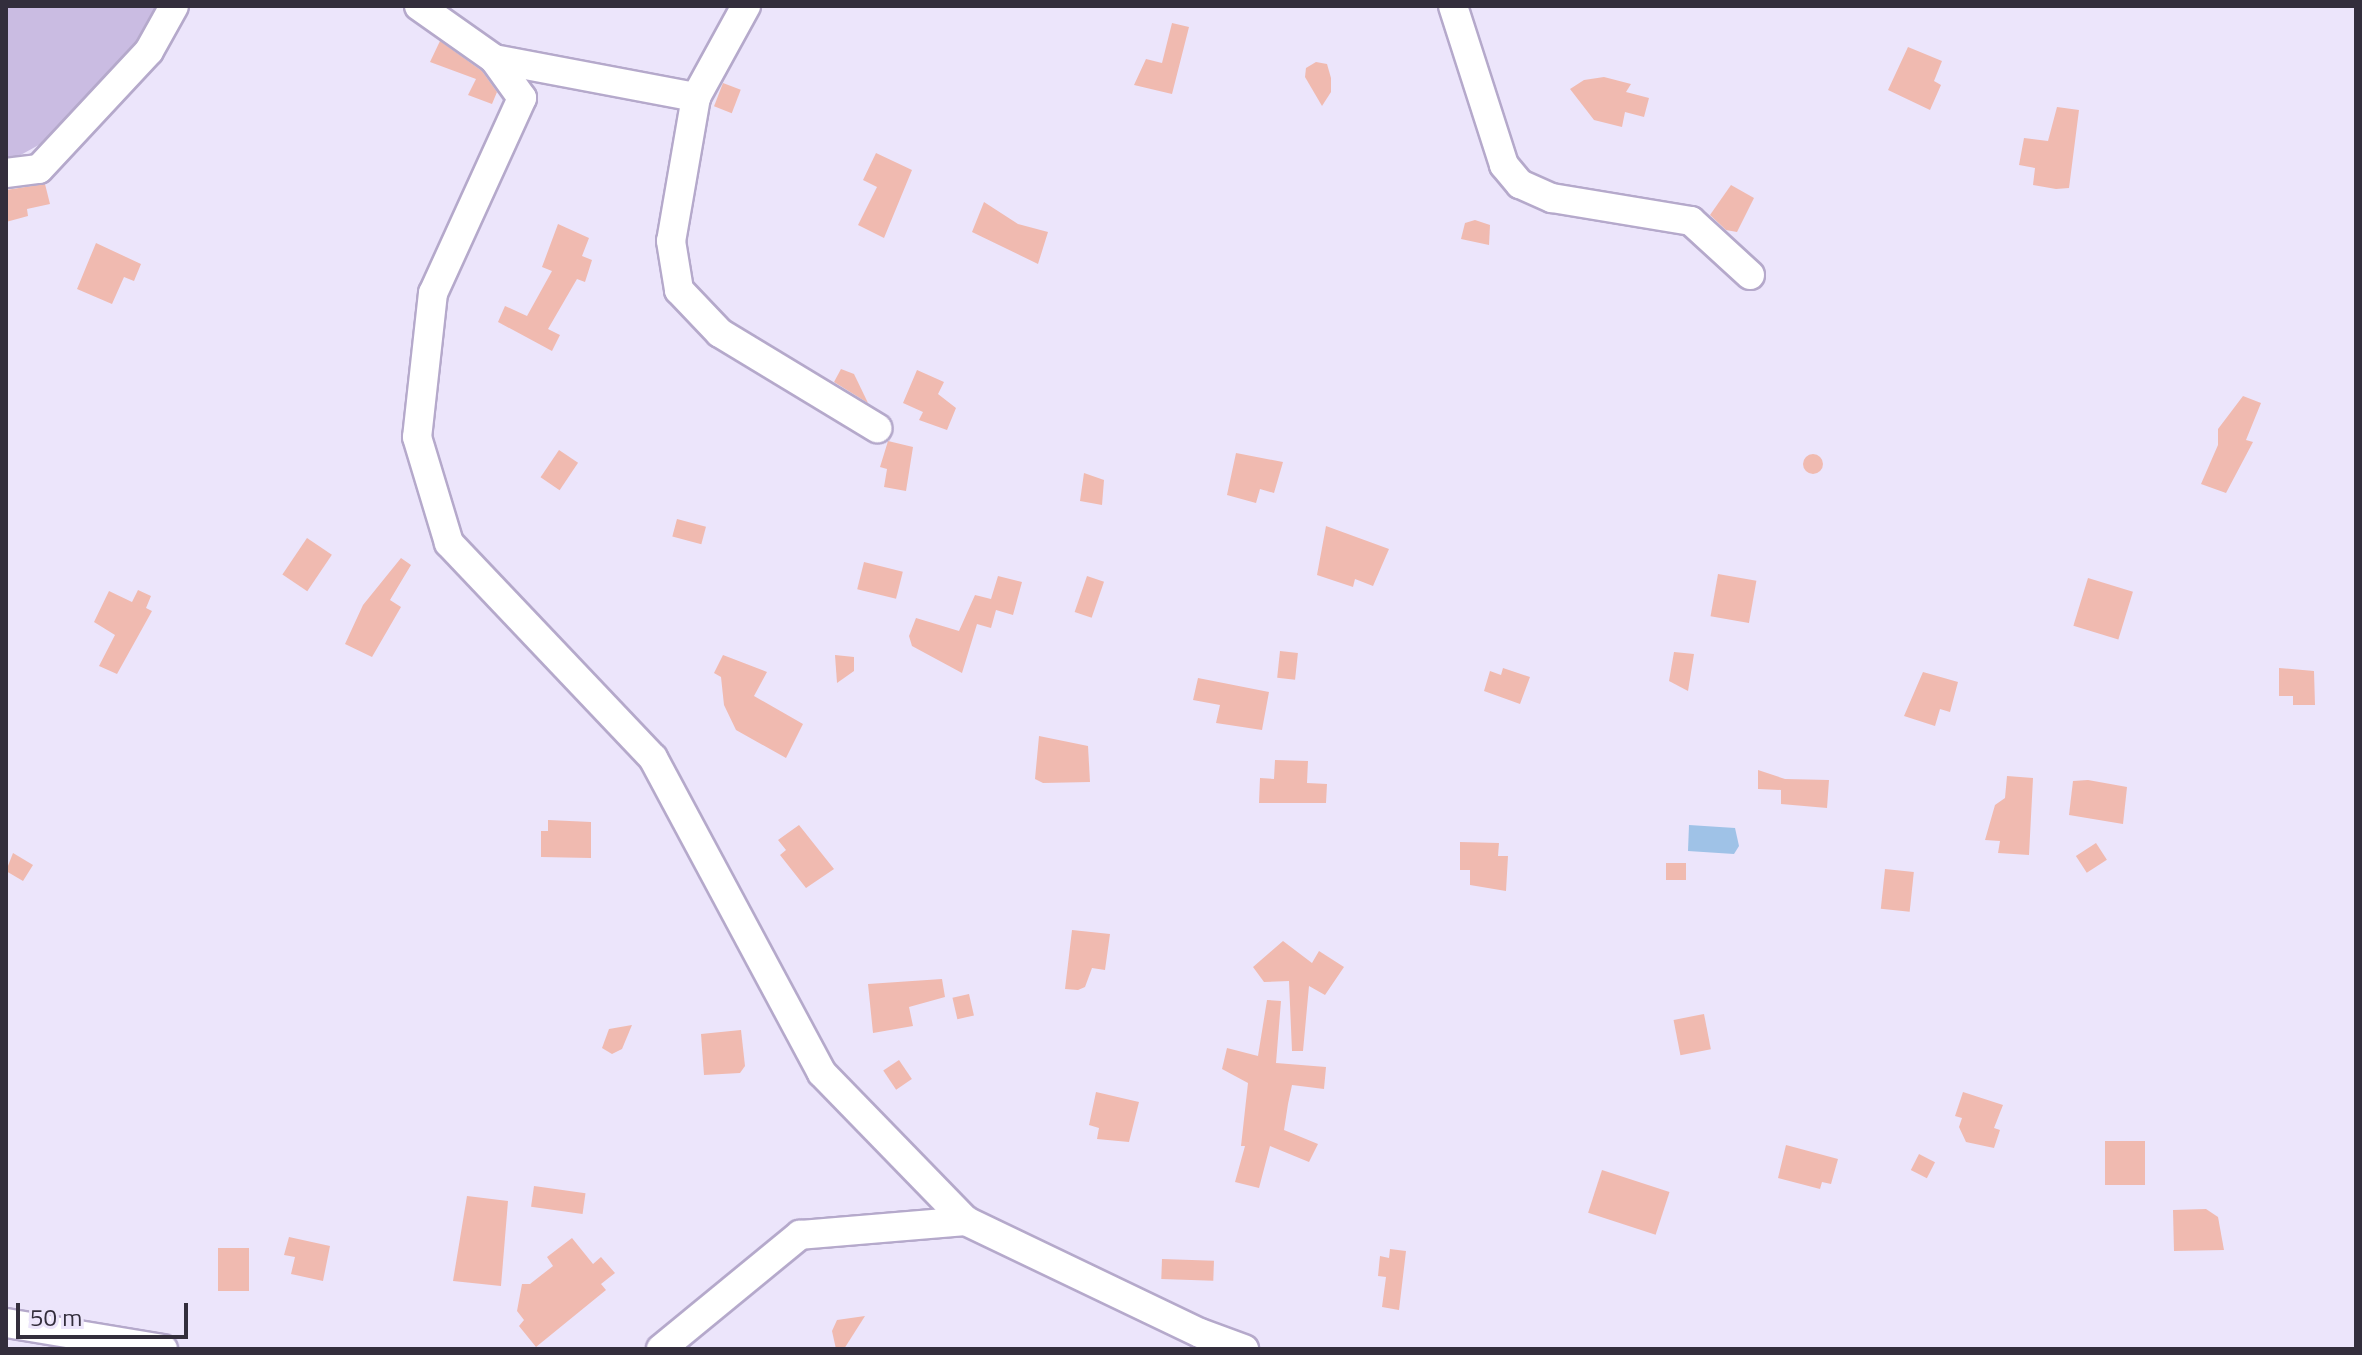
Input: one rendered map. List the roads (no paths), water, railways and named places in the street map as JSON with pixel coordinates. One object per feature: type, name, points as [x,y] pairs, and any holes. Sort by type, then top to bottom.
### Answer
[{"type":"street","points":[[6,173],[39,169],[149,51],[174,6]]},
{"type":"street","points":[[419,6],[494,59],[522,98],[433,293],[417,437],[449,543],[653,758],[822,1073],[966,1221],[1200,1333],[1244,1349]]},
{"type":"street","points":[[746,6],[696,97],[671,241],[679,290],[720,333],[877,428]]},
{"type":"street","points":[[1453,6],[1504,165],[1520,184],[1552,198],[1691,221],[1750,275]]},
{"type":"street","points":[[494,59],[696,97]]},
{"type":"street","points":[[661,1349],[800,1235],[966,1221]]},
{"type":"street","points":[[6,1323],[163,1349]]},
{"type":"water","points":[[1689,825],[1735,828],[1739,846],[1734,854],[1688,851]]}]
